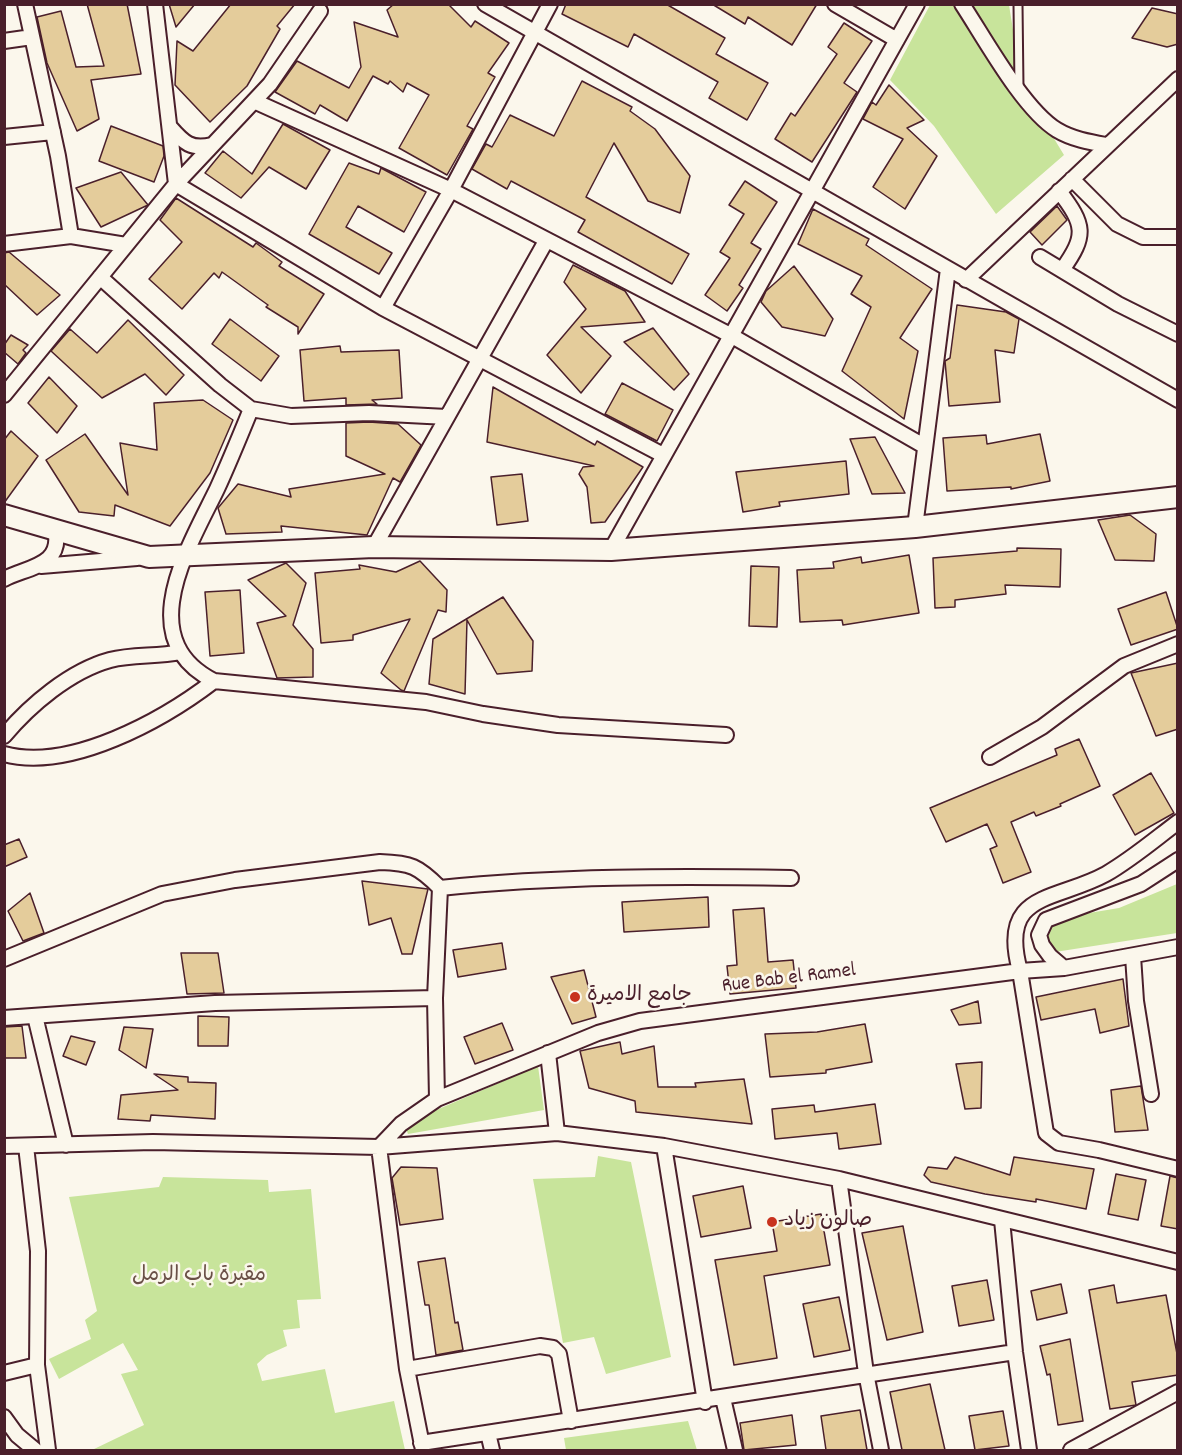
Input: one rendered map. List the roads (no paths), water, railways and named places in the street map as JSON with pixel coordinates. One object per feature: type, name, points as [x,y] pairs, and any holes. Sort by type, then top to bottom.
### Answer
[{"type":"street","points":[[25,4],[53,132],[71,236]]},
{"type":"street","points":[[155,4],[176,184]]},
{"type":"street","points":[[485,4],[812,193],[1178,400]]},
{"type":"street","points":[[382,308],[451,190],[550,4]]},
{"type":"street","points":[[835,4],[897,40]]},
{"type":"street","points":[[611,550],[917,4]]},
{"type":"street","points":[[962,4],[1019,90],[1044,121],[1059,131],[1078,139],[1106,145]]},
{"type":"street","points":[[4,395],[176,184],[280,71],[323,7]]},
{"type":"street","points":[[4,41],[32,37]]},
{"type":"street","points":[[966,280],[1178,79]]},
{"type":"street","points":[[254,101],[451,190],[732,336],[924,446]]},
{"type":"street","points":[[170,128],[189,146],[195,148],[212,146]]},
{"type":"street","points":[[4,137],[53,132]]},
{"type":"street","points":[[1072,179],[1117,224],[1143,237],[1178,237]]},
{"type":"street","points":[[176,184],[382,308],[663,455]]},
{"type":"street","points":[[1059,191],[1076,213],[1082,234],[1076,250],[1062,270]]},
{"type":"street","points":[[4,244],[71,236],[126,245]]},
{"type":"street","points":[[374,547],[546,241]]},
{"type":"street","points":[[1040,257],[1118,304],[1178,334]]},
{"type":"street","points":[[915,527],[948,270]]},
{"type":"street","points":[[100,277],[206,373],[251,409],[291,416],[369,413],[447,417]]},
{"type":"street","points":[[251,409],[223,476],[183,556],[175,583],[171,614],[180,652],[198,673],[214,681],[426,702],[483,714],[558,725],[726,735]]},
{"type":"street","points":[[1130,504],[1178,484]]},
{"type":"street","points":[[4,579],[41,566],[149,557],[374,547],[611,550],[915,527],[1178,497]]},
{"type":"street","points":[[4,515],[149,557]]},
{"type":"street","points":[[41,566],[55,547],[55,529]]},
{"type":"street","points":[[990,757],[1042,727],[1124,666],[1178,644]]},
{"type":"street","points":[[4,736],[40,700],[95,666],[126,657],[180,652]]},
{"type":"street","points":[[4,754],[41,759],[86,749],[159,717],[214,681]]},
{"type":"street","points":[[1178,822],[1129,860],[1103,876],[1037,900],[1014,930],[1014,948],[1020,972],[1046,1133],[1059,1143],[1178,1169]]},
{"type":"street","points":[[1064,968],[1042,945],[1039,935],[1047,920],[1141,884],[1178,860]]},
{"type":"street","points":[[4,959],[162,894],[235,880],[380,862],[411,864],[422,870],[440,888],[435,998],[437,1099]]},
{"type":"street","points":[[440,888],[516,880],[791,878]]},
{"type":"street","name":"Rue Bab el Ramel","points":[[379,1147],[401,1124],[437,1099],[598,1033],[640,1021],[1064,968],[1178,947]]},
{"type":"street","points":[[1133,956],[1136,1001],[1151,1094]]},
{"type":"street","points":[[4,1017],[215,1003],[435,998]]},
{"type":"street","points":[[35,1016],[66,1145]]},
{"type":"street","points":[[548,1053],[556,1133]]},
{"type":"street","points":[[4,1146],[153,1142],[379,1147],[556,1133],[664,1146],[839,1179],[1178,1262]]},
{"type":"street","points":[[26,1146],[38,1251],[37,1365],[48,1450]]},
{"type":"street","points":[[664,1146],[705,1401]]},
{"type":"street","points":[[379,1147],[407,1369],[422,1447],[488,1433],[705,1401],[866,1373],[1016,1352]]},
{"type":"street","points":[[839,1179],[866,1373],[881,1450]]},
{"type":"street","points":[[1002,1220],[1029,1450]]},
{"type":"street","points":[[407,1369],[540,1346],[554,1348],[559,1354],[571,1421]]},
{"type":"street","points":[[4,1373],[37,1365]]},
{"type":"street","points":[[1071,1450],[1178,1392]]},
{"type":"street","points":[[723,1398],[735,1450]]},
{"type":"street","points":[[4,1417],[17,1435],[35,1450]]},
{"type":"street","points":[[488,1433],[492,1450]]},
{"type":"lane","points":[[1018,4],[1019,90]]},
{"type":"place","name":"جامع الاميرة","points":[[575,997]]},
{"type":"place","name":"صالون زياد","points":[[772,1222]]},
{"type":"park label","name":"مقبرة باب الرمل","points":[[199,1277]]}]
